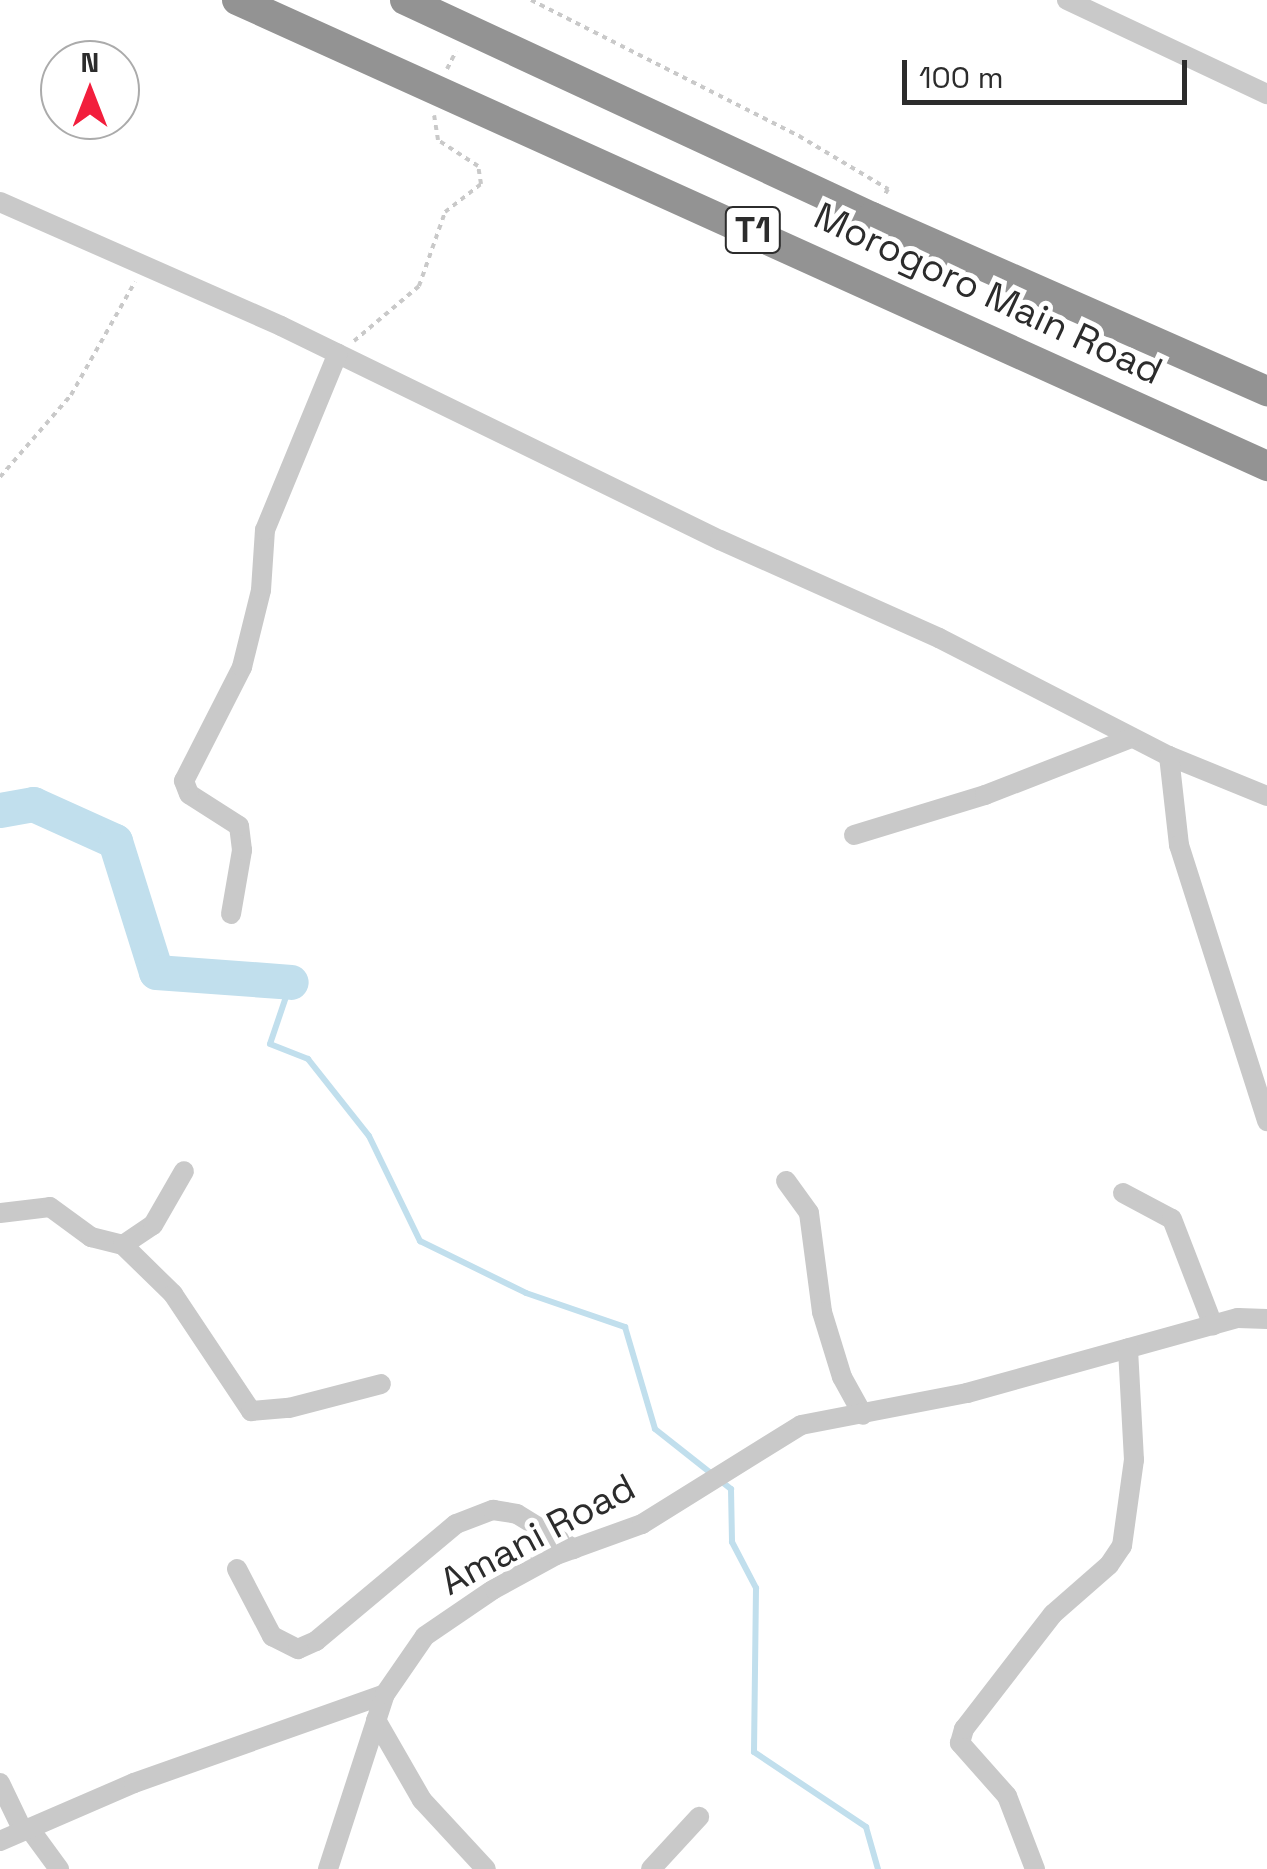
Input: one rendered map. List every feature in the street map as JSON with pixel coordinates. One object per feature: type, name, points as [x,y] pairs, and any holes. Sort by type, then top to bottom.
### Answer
[{"type":"highway","name":"Morogoro Main Road","points":[[237,0],[1267,466]]},
{"type":"highway","name":"Morogoro Main Road","points":[[404,0],[872,216],[1267,392]]},
{"type":"street","points":[[1066,0],[1267,94]]},
{"type":"street","points":[[0,202],[338,354],[720,540],[939,638],[1168,756],[1267,796]]},
{"type":"street","points":[[231,914],[242,850],[239,826],[189,794],[184,781],[242,667],[261,590],[266,530],[338,354]]},
{"type":"street","points":[[854,835],[985,796],[1131,738]]},
{"type":"street","points":[[1168,756],[1179,845],[1267,1122]]},
{"type":"street","points":[[122,1245],[153,1225],[184,1171]]},
{"type":"street","points":[[786,1181],[809,1213],[822,1312],[842,1377],[863,1415]]},
{"type":"street","points":[[1124,1192],[1172,1220],[1213,1325]]},
{"type":"street","points":[[0,1213],[50,1207],[91,1237],[122,1245],[174,1294],[250,1411],[289,1408],[381,1384]]},
{"type":"street","name":"Amani Road","points":[[328,1869],[385,1694],[425,1636],[494,1589],[574,1549],[642,1524],[801,1425],[967,1393],[1238,1318],[1267,1319]]},
{"type":"street","points":[[1034,1869],[1007,1796],[960,1743],[964,1729],[1053,1614],[1109,1565],[1122,1546],[1134,1460],[1128,1348]]},
{"type":"street","points":[[237,1569],[272,1636],[298,1649],[316,1642],[456,1524],[493,1510],[517,1514],[574,1549]]},
{"type":"street","points":[[0,1841],[134,1783],[385,1694]]},
{"type":"street","points":[[376,1720],[422,1800],[486,1869]]},
{"type":"street","points":[[0,1783],[26,1829],[59,1869]]},
{"type":"street","points":[[651,1869],[699,1816]]},
{"type":"path","points":[[531,0],[798,136],[888,189],[872,216]]},
{"type":"path","points":[[338,354],[419,286],[445,212],[481,184],[478,166],[438,140],[432,104],[466,28]]},
{"type":"path","points":[[0,477],[72,395],[145,265]]},
{"type":"waterway","points":[[0,810],[33,804],[115,841],[156,972],[291,982]]},
{"type":"waterway","points":[[291,982],[270,1044],[308,1059],[369,1136],[420,1241],[526,1293],[625,1327],[655,1429],[731,1489],[732,1542],[756,1588],[754,1752],[866,1827],[878,1869]]}]
